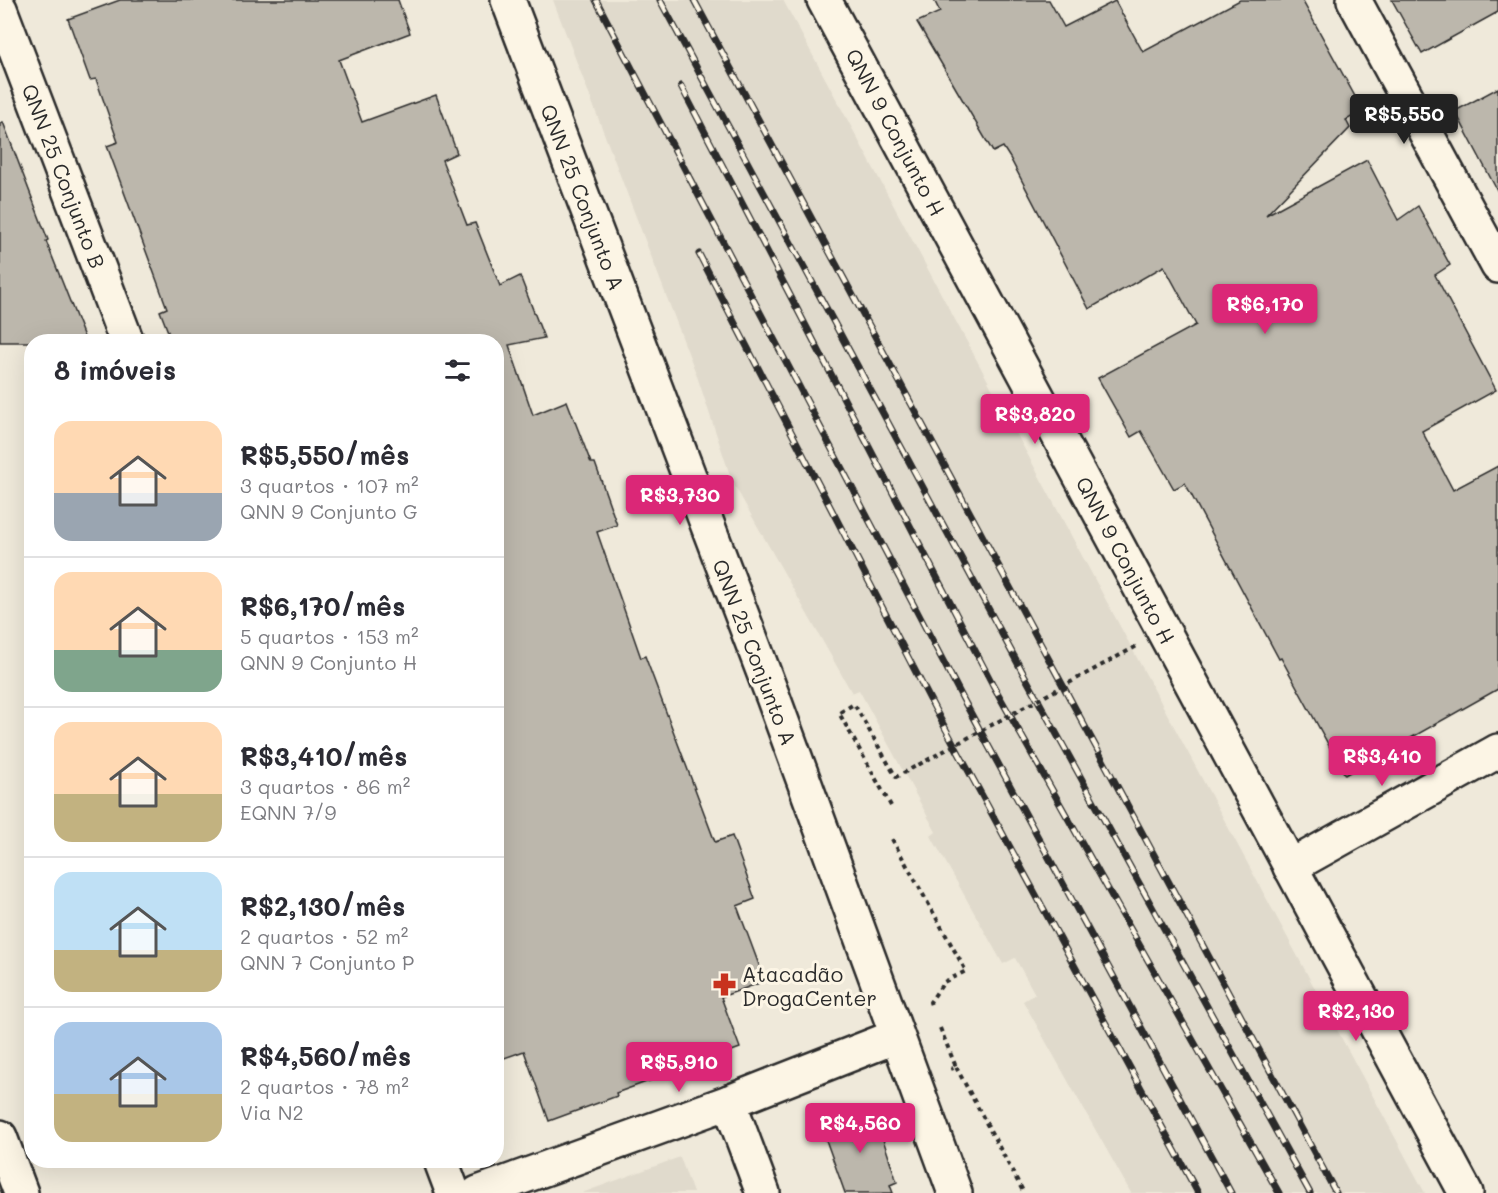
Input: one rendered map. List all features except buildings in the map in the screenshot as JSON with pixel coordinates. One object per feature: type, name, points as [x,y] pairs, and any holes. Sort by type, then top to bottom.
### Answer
[{"type":"street","name":"QNN 25 Conjunto A","points":[[508,0],[772,697],[955,1193]]},
{"type":"street","name":"QNN 9 Conjunto H","points":[[824,0],[1466,1193]]},
{"type":"street","points":[[1354,0],[1498,266]]},
{"type":"street","name":"QNN 25 Conjunto B","points":[[0,9],[124,334]]},
{"type":"street","points":[[1290,867],[1498,751]]},
{"type":"street","points":[[478,1193],[729,1102],[897,1036]]},
{"type":"street","points":[[729,1102],[763,1193]]},
{"type":"street","points":[[0,1137],[21,1193]]},
{"type":"street","points":[[444,1168],[453,1193]]},
{"type":"path","points":[[891,806],[839,713],[855,704],[896,777],[1137,646]]},
{"type":"path","points":[[892,839],[966,971],[944,982],[930,1002],[934,1013]]},
{"type":"path","points":[[939,1024],[956,1067],[1024,1193]]},
{"type":"path","points":[[915,1085],[956,1067]]},
{"type":"shaded area","points":[[553,0],[783,0],[1425,1193],[1131,1193],[1023,1001],[1035,994],[1015,958],[1003,964],[931,836],[936,832],[859,690],[852,693],[732,481],[697,376]]},
{"type":"shaded area","points":[[680,1157],[693,1193],[582,1193]]},
{"type":"railway","points":[[596,0],[963,699],[1231,1193]]},
{"type":"railway","points":[[660,0],[1022,671],[1310,1193]]},
{"type":"railway","points":[[694,0],[1336,1193]]},
{"type":"railway","points":[[681,86],[993,685],[1279,1193]]},
{"type":"railway","points":[[699,254],[936,711],[1198,1193]]},
{"type":"place","name":"Atacadão DrogaCenter","points":[[724,985]]}]
